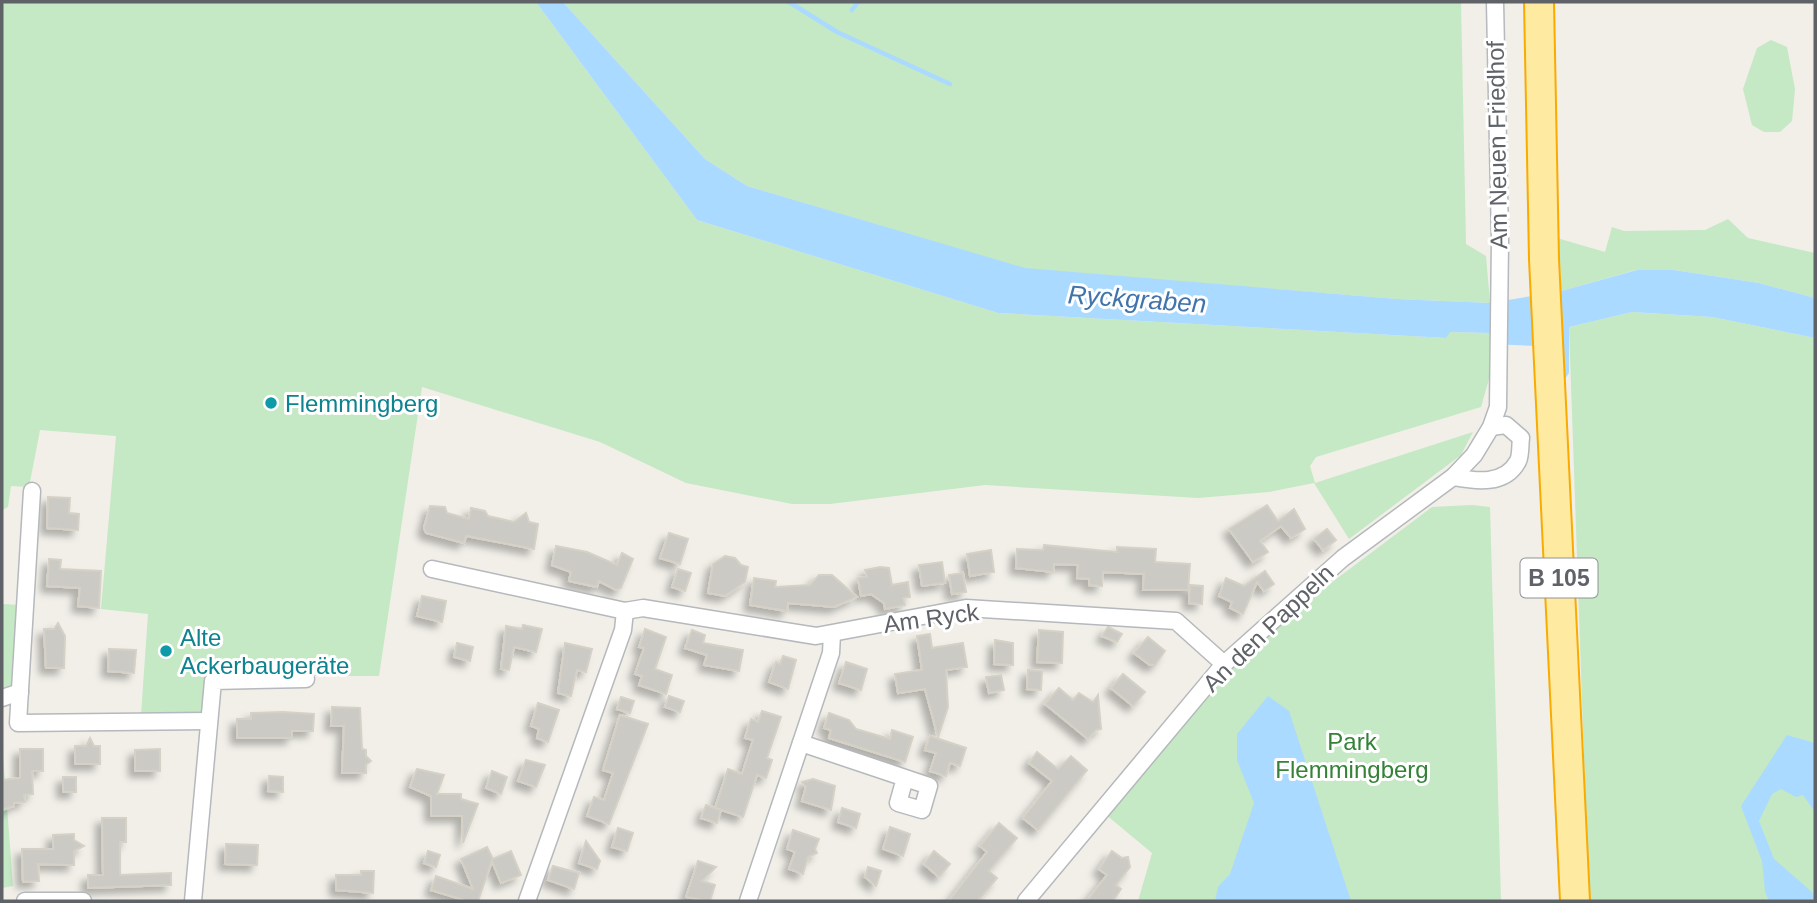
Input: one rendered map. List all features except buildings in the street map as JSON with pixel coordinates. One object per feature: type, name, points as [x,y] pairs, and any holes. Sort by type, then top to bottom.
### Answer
[{"type":"highway","name":"B 105","points":[[1539,2],[1544,259],[1575,901]]},
{"type":"street","name":"Am Neuen Friedhof","points":[[1495,2],[1500,240],[1499,351]]},
{"type":"street","name":"An den Pappeln","points":[[1026,901],[1224,664],[1343,558],[1453,477],[1474,455],[1491,427],[1498,407],[1499,351]]},
{"type":"street","points":[[1453,477],[1486,483],[1505,474],[1518,461],[1521,438],[1506,425],[1491,427]]},
{"type":"street","points":[[32,491],[18,723],[209,721]]},
{"type":"street","name":"Am Ryck","points":[[432,569],[625,611],[643,608],[816,636],[965,608],[1176,621],[1224,664]]},
{"type":"street","points":[[527,901],[622,630],[625,611]]},
{"type":"street","points":[[748,901],[831,653],[832,634]]},
{"type":"street","points":[[193,901],[213,681],[306,679]]},
{"type":"street","points":[[2,698],[20,692]]},
{"type":"street","points":[[801,743],[905,778]]},
{"type":"street","points":[[25,901],[83,901]]},
{"type":"green space","points":[[2,2],[536,2],[697,220],[998,313],[1446,338],[1449,332],[1490,333],[1489,379],[1481,407],[1316,457],[1310,466],[1315,483],[1473,432],[1461,455],[1349,539],[1314,483],[1269,492],[1198,498],[985,485],[830,504],[792,504],[686,483],[600,442],[422,387],[379,676],[206,676],[201,713],[141,715],[148,614],[101,609],[116,436],[40,430],[29,487],[11,486],[8,507],[2,510]]},
{"type":"green space","points":[[563,2],[1461,2],[1466,244],[1486,256],[1490,303],[1397,299],[1025,269],[747,186],[705,159]]},
{"type":"green space","points":[[1771,40],[1787,47],[1795,89],[1792,121],[1780,132],[1764,132],[1752,125],[1743,89],[1757,48]]},
{"type":"green space","points":[[1728,219],[1748,238],[1815,253],[1815,298],[1759,283],[1674,270],[1636,270],[1561,291],[1560,259],[1553,259],[1557,238],[1605,252],[1612,227],[1624,231],[1705,230]]},
{"type":"green space","points":[[1632,312],[1712,317],[1815,338],[1815,901],[1589,901],[1569,327]]},
{"type":"green space","name":"Park Flemmingberg","points":[[1432,507],[1490,507],[1501,901],[1138,901],[1152,853],[1105,814],[1228,671],[1299,607]]},
{"type":"green space","points":[[2,604],[20,605],[14,684],[2,688]]},
{"type":"green space","points":[[2,741],[13,886],[2,888]]},
{"type":"water","name":"Ryckgraben","points":[[536,2],[563,2],[705,159],[747,186],[1025,268],[1397,299],[1490,303],[1561,291],[1637,270],[1674,270],[1759,283],[1815,298],[1815,338],[1712,317],[1632,312],[1569,327],[1569,373],[1564,380],[1563,347],[1490,344],[1490,333],[1450,332],[1446,338],[998,313],[697,220]]},
{"type":"water","points":[[1268,696],[1289,711],[1351,901],[1215,901],[1218,887],[1230,874],[1254,803],[1237,760],[1237,734]]},
{"type":"water","points":[[1787,735],[1815,743],[1815,812],[1803,795],[1796,797],[1781,789],[1772,794],[1759,821],[1774,859],[1812,892],[1815,901],[1769,901],[1765,891],[1762,861],[1741,806]]},
{"type":"waterway","points":[[789,2],[837,32],[950,84]]},
{"type":"waterway","points":[[852,10],[858,2]]},
{"type":"place","name":"Flemmingberg","points":[[271,403]]},
{"type":"place","name":"Alte Ackerbaugeräte","points":[[166,651]]}]
